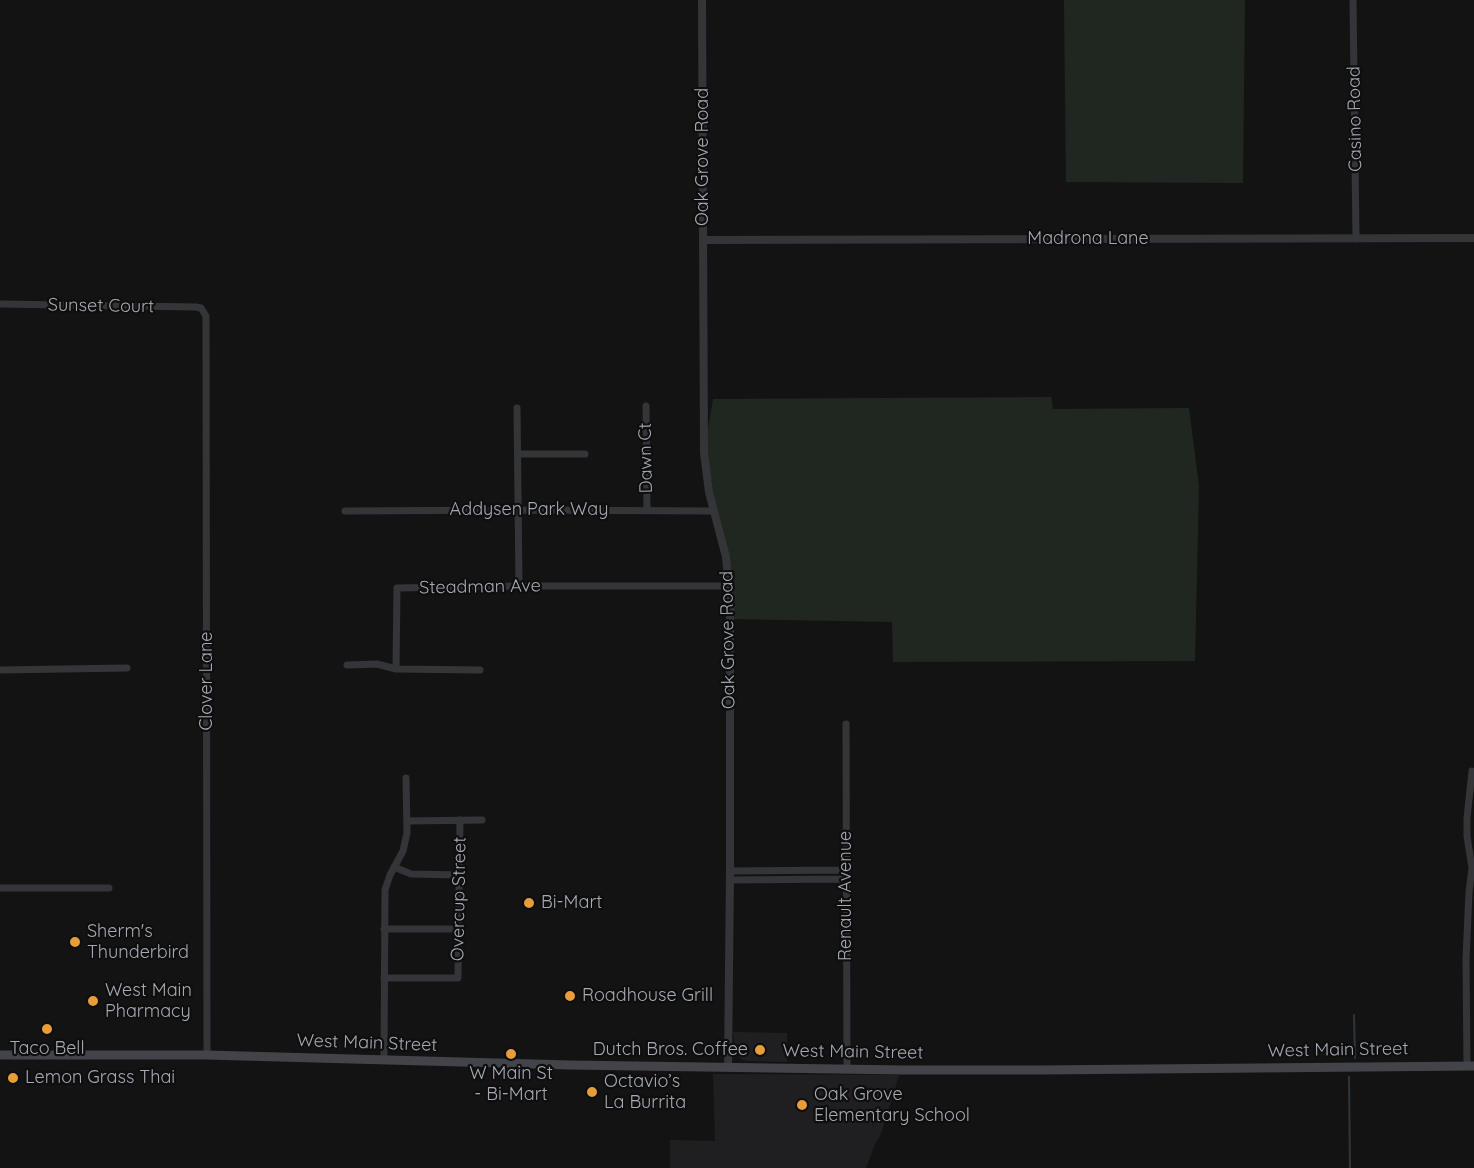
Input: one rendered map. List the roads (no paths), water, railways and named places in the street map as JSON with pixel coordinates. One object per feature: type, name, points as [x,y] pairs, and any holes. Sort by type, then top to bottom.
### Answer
[{"type":"main road","points":[[0,1055],[207,1055]]},
{"type":"main road","name":"West Main Street","points":[[207,1055],[570,1065],[847,1069],[1050,1070],[1471,1066]]},
{"type":"street","name":"Oak Grove Road","points":[[702,0],[704,453],[713,511],[726,558],[730,603],[728,1067]]},
{"type":"street","name":"Casino Road","points":[[1353,0],[1356,239]]},
{"type":"street","name":"Madrona Lane","points":[[703,240],[1474,238]]},
{"type":"street","name":"Sunset Court","points":[[0,304],[196,307],[201,309]]},
{"type":"street","name":"Clover Lane","points":[[201,309],[206,316],[207,352],[207,1055]]},
{"type":"street","name":"Dawn Ct","points":[[646,406],[647,510]]},
{"type":"street","points":[[517,408],[519,586]]},
{"type":"street","points":[[518,454],[585,454]]},
{"type":"street","name":"Addysen Park Way","points":[[345,511],[713,511]]},
{"type":"street","name":"Steadman Ave","points":[[396,669],[397,588],[729,586]]},
{"type":"street","points":[[347,665],[377,664],[396,669],[480,670]]},
{"type":"street","points":[[0,670],[127,668]]},
{"type":"street","name":"Renault Avenue","points":[[846,724],[847,1069]]},
{"type":"street","points":[[1471,1066],[1466,959],[1472,868],[1467,818],[1472,771]]},
{"type":"street","points":[[384,1060],[385,890],[403,851],[407,833],[406,778]]},
{"type":"street","points":[[407,820],[482,820]]},
{"type":"street","name":"Overcup Street","points":[[384,978],[458,978],[460,820]]},
{"type":"street","points":[[394,867],[411,874],[460,875]]},
{"type":"street","points":[[730,875],[846,870]]},
{"type":"street","points":[[730,875],[846,879]]},
{"type":"street","points":[[0,888],[109,888]]},
{"type":"street","points":[[384,929],[459,929]]},
{"type":"waterway","points":[[1354,1015],[1355,1058]]},
{"type":"waterway","points":[[1349,1077],[1350,1168]]},
{"type":"place","name":"Bi-Mart","points":[[529,903]]},
{"type":"place","name":"Sherm's Thunderbird","points":[[75,942]]},
{"type":"place","name":"Roadhouse Grill","points":[[570,996]]},
{"type":"place","name":"West Main Pharmacy","points":[[93,1001]]},
{"type":"place","name":"Taco Bell","points":[[47,1029]]},
{"type":"place","name":"Dutch Bros. Coffee","points":[[760,1050]]},
{"type":"place","name":"W Main St - Bi-Mart","points":[[511,1054]]},
{"type":"place","name":"Lemon Grass Thai","points":[[13,1078]]},
{"type":"place","name":"Octavio’s La Burrita","points":[[592,1092]]},
{"type":"place","name":"Oak Grove Elementary School","points":[[802,1105]]}]
